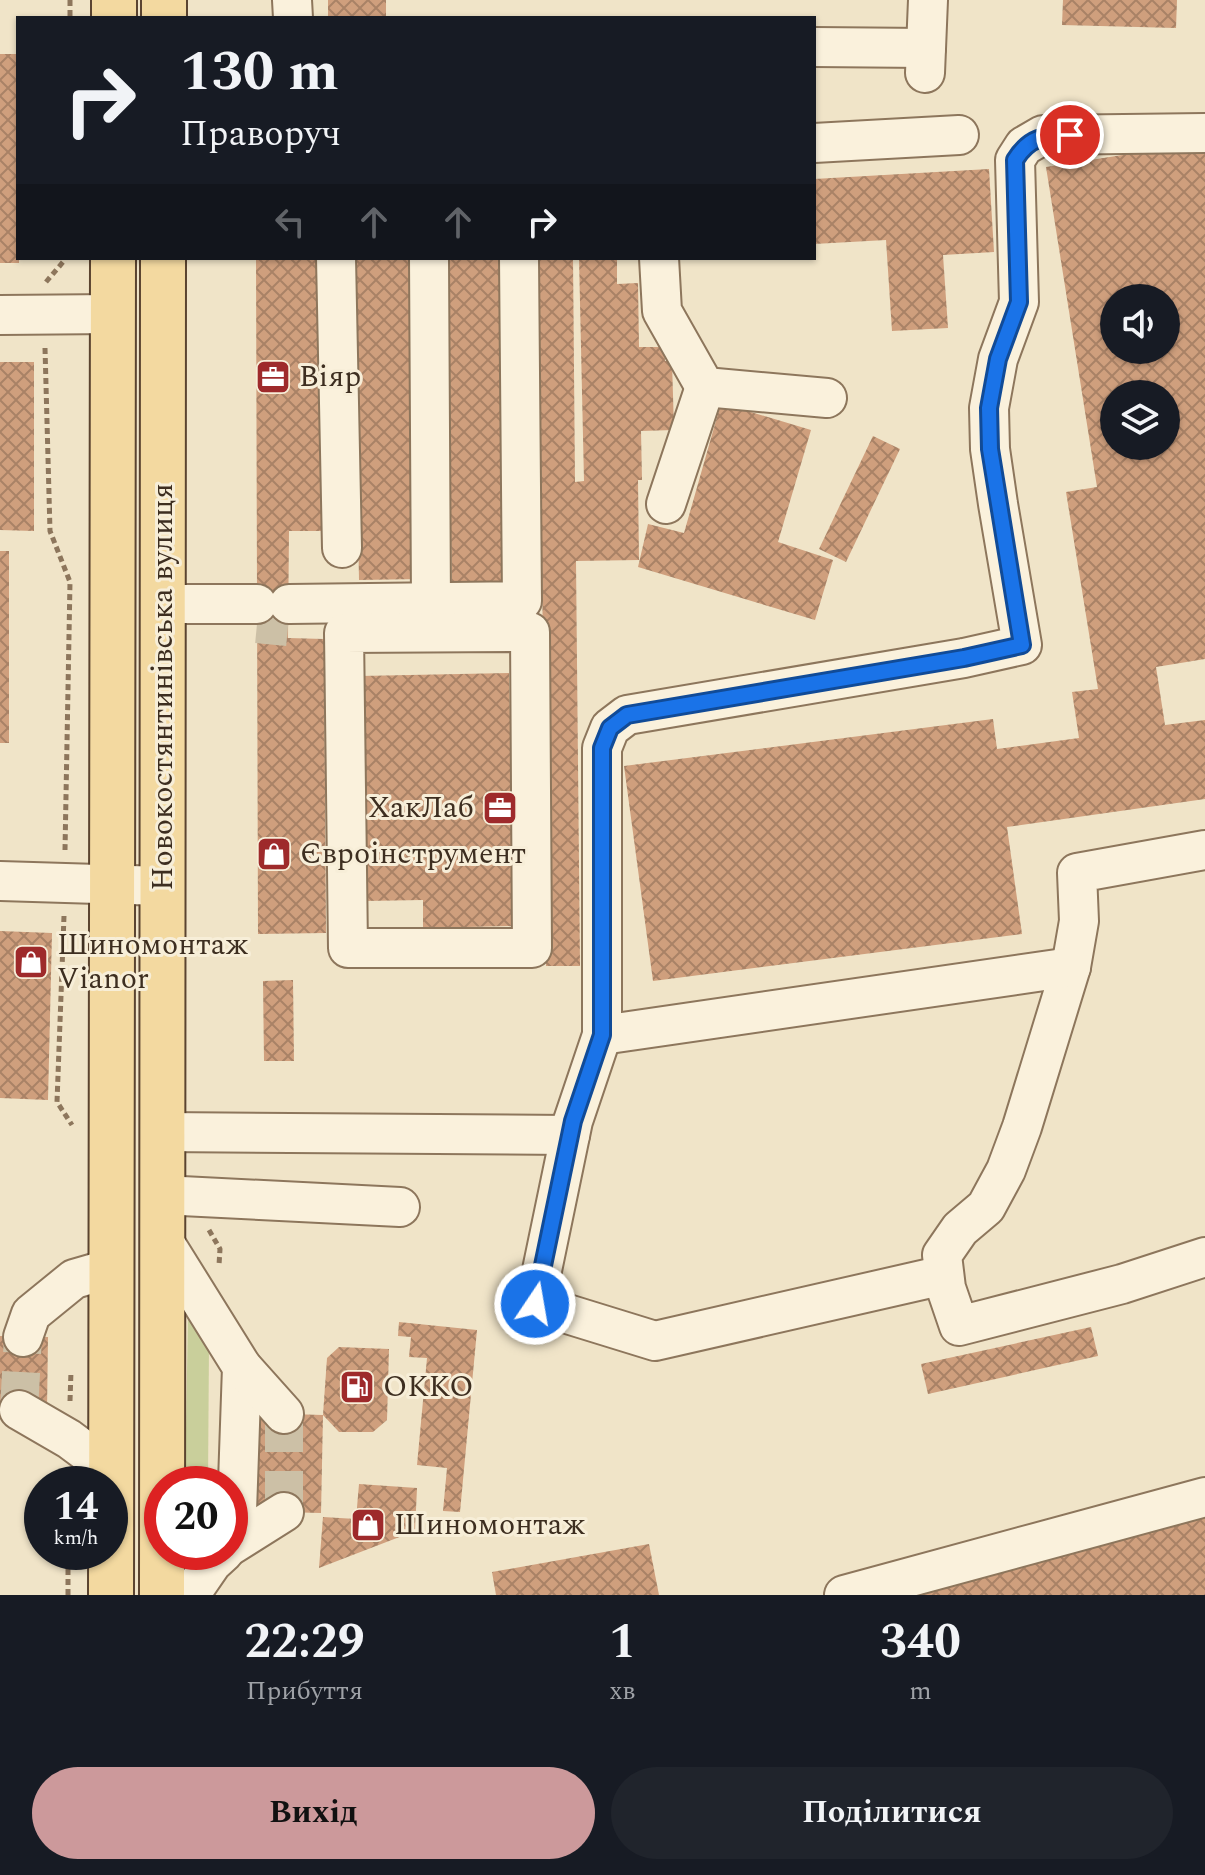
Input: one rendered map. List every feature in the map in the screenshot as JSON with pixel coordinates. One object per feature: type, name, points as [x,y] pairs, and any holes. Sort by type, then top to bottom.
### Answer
[{"type":"main road","name":"Новокостянтинівська вулиця","points":[[112,1466],[113,260]]},
{"type":"main road","name":"Новокостянтинівська вулиця","points":[[162,1595],[163,260]]},
{"type":"main road","name":"Новокостянтинівська вулиця","points":[[111,1570],[111,1595]]},
{"type":"street","points":[[816,47],[925,60],[928,0]]},
{"type":"street","points":[[944,1275],[655,1341],[535,1304],[570,1135],[602,1035],[602,748],[610,728],[627,715],[964,658],[1022,645],[992,463],[989,408],[998,359],[1019,302],[1015,160],[1024,146],[1043,135],[1205,133]]},
{"type":"street","points":[[816,143],[959,135]]},
{"type":"street","points":[[336,260],[342,548]]},
{"type":"street","points":[[429,260],[431,602]]},
{"type":"street","points":[[273,615],[431,602],[522,601],[519,260]]},
{"type":"street","points":[[659,260],[662,311],[705,387],[666,504]]},
{"type":"street","points":[[0,315],[113,314]]},
{"type":"street","points":[[705,387],[827,398]]},
{"type":"street","points":[[162,604],[211,604],[273,615],[344,633],[530,632],[532,948],[348,948],[344,633]]},
{"type":"street","points":[[1205,850],[1077,873],[1079,921],[1071,967],[1006,1170],[986,1207],[960,1229],[942,1255],[944,1275],[959,1326],[1122,1284],[1205,1257]]},
{"type":"street","points":[[0,881],[163,886]]},
{"type":"street","points":[[602,1035],[1071,967]]},
{"type":"street","points":[[162,1132],[570,1135]]},
{"type":"street","points":[[162,1195],[400,1207]]},
{"type":"street","points":[[163,1240],[242,1367],[284,1414]]},
{"type":"street","points":[[23,1337],[31,1314],[74,1279],[112,1268]]},
{"type":"street","points":[[235,1466],[242,1367]]},
{"type":"street","points":[[19,1410],[69,1439],[105,1466]]},
{"type":"street","points":[[844,1595],[1205,1497]]},
{"type":"street","points":[[248,1535],[284,1512]]},
{"type":"street","points":[[190,1595],[207,1570]]},
{"type":"path","points":[[68,1570],[68,1595]]},
{"type":"green space","points":[[188,1316],[209,1345],[208,1466],[185,1466]]},
{"type":"building","points":[[328,0],[386,0],[386,16],[328,16]]},
{"type":"building","points":[[1063,0],[1177,0],[1176,28],[1062,25]]},
{"type":"building","points":[[0,54],[16,54],[16,260],[19,263],[0,263]]},
{"type":"building","points":[[1205,142],[1205,659],[1156,667],[1165,725],[1205,720],[1205,799],[1007,827],[1022,934],[653,981],[624,766],[993,719],[997,749],[1079,738],[1072,692],[1098,689],[1066,492],[1097,487],[1046,167]]},
{"type":"building","points":[[989,169],[994,252],[943,255],[948,328],[892,331],[886,240],[816,244],[816,179]]},
{"type":"building","points":[[256,260],[328,260],[330,531],[289,531],[288,638],[324,639],[326,933],[258,934]]},
{"type":"building","points":[[353,260],[416,260],[422,579],[359,580]]},
{"type":"building","points":[[446,260],[510,260],[516,590],[452,591]]},
{"type":"building","points":[[539,260],[573,260],[575,482],[584,481],[579,260],[617,260],[617,284],[638,283],[639,347],[664,347],[665,361],[672,361],[674,430],[641,431],[639,560],[576,561],[580,966],[546,966]]},
{"type":"building","points":[[0,362],[34,362],[34,531],[0,530]]},
{"type":"building","points":[[721,403],[811,430],[778,542],[833,560],[815,620],[638,567],[648,524],[684,533]]},
{"type":"building","points":[[873,436],[900,449],[846,562],[819,549]]},
{"type":"building","points":[[0,551],[9,551],[9,743],[0,743]]},
{"type":"building","points":[[509,673],[515,926],[423,928],[423,900],[365,901],[360,676]]},
{"type":"building","points":[[0,931],[52,933],[48,1100],[0,1098]]},
{"type":"building","points":[[293,980],[294,1061],[264,1061],[263,981]]},
{"type":"building","points":[[399,1322],[477,1330],[460,1512],[443,1511],[447,1468],[417,1465],[427,1358],[409,1357],[411,1337],[398,1336]]},
{"type":"building","points":[[1091,1327],[1098,1356],[928,1394],[921,1364]]},
{"type":"building","points":[[0,1336],[48,1337],[47,1411],[0,1410]]},
{"type":"building","name":"ОККО","points":[[339,1347],[389,1349],[387,1420],[373,1432],[339,1432],[323,1415],[327,1358]]},
{"type":"building","points":[[250,1413],[323,1415],[321,1513],[248,1511]]},
{"type":"building","name":"Шиномонтаж","points":[[359,1484],[417,1488],[415,1531],[319,1568],[323,1517],[356,1519]]},
{"type":"building","points":[[1205,1513],[1205,1595],[878,1595]]},
{"type":"building","points":[[649,1544],[659,1595],[496,1595],[492,1572]]},
{"type":"tunnel","points":[[257,624],[288,627]]},
{"type":"tunnel","points":[[19,1410],[23,1337]]},
{"type":"tunnel","points":[[284,1414],[284,1512]]},
{"type":"place","name":"Віяр","points":[[273,377]]},
{"type":"place","name":"ХакЛаб","points":[[500,808]]},
{"type":"place","name":"Євроiнструмент","points":[[274,854]]},
{"type":"place","name":"Шиномонтаж Vianor","points":[[31,962]]},
{"type":"place","name":"ОККО","points":[[357,1387]]},
{"type":"place","name":"Шиномонтаж","points":[[368,1525]]},
{"type":"route","points":[[535,1304],[573,1121],[602,1035],[602,748],[610,728],[627,715],[964,658],[1022,645],[990,449],[989,408],[998,359],[1019,302],[1015,160],[1024,146],[1043,135],[1070,135]]}]
